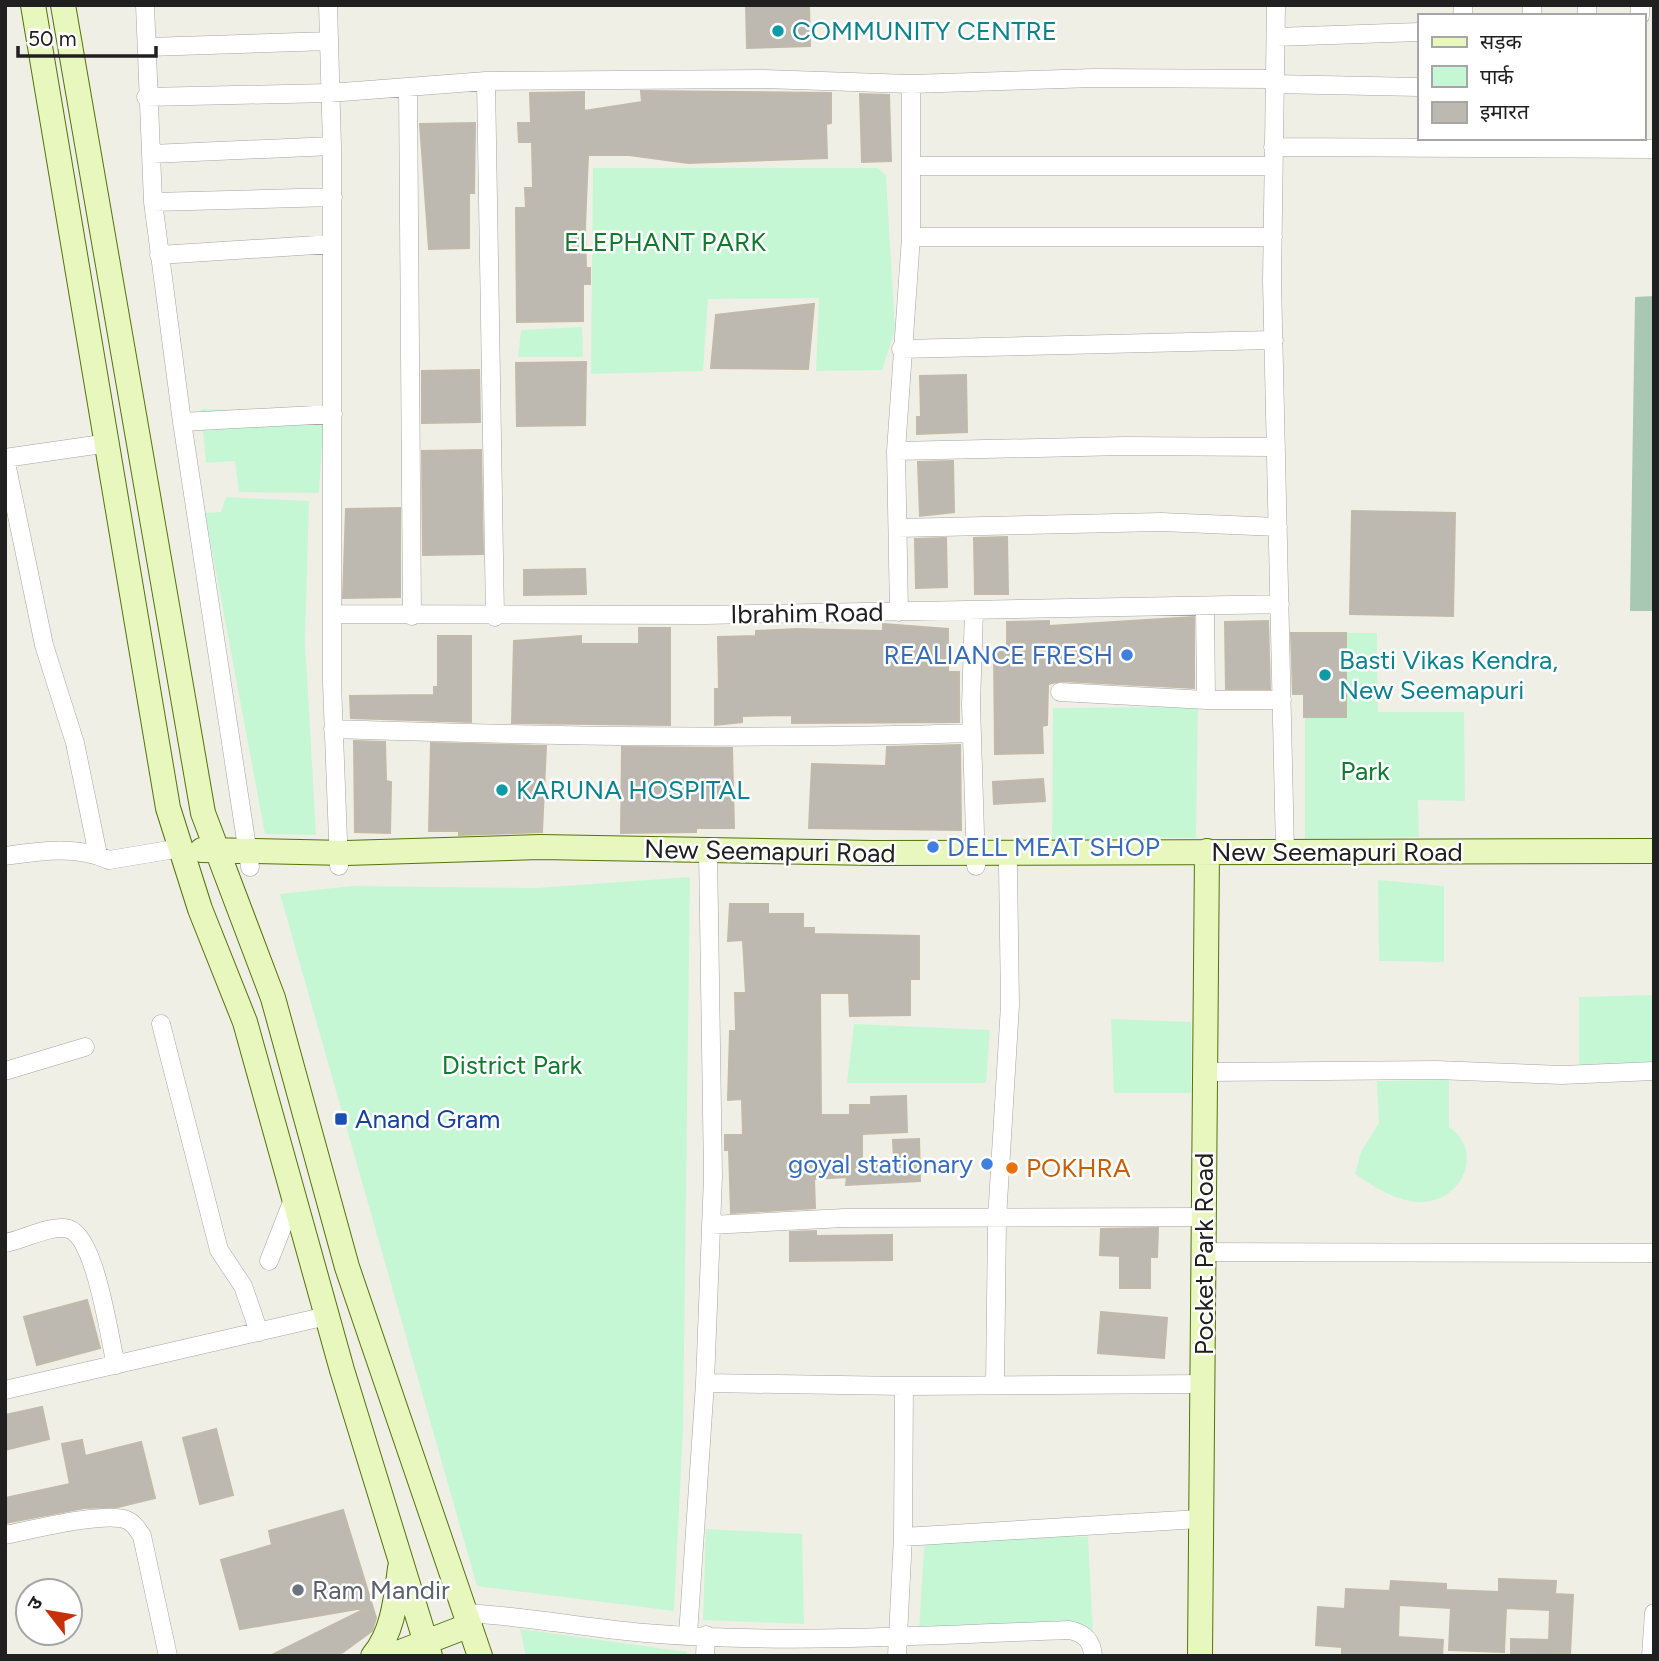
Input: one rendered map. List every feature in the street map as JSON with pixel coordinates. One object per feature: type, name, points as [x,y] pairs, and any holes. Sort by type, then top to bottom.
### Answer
[{"type":"main road","points":[[33,5],[109,443],[168,808],[200,909],[245,1022],[327,1315],[429,1650]]},
{"type":"main road","points":[[63,5],[202,813],[272,998],[347,1267],[480,1656]]},
{"type":"main road","name":"New Seemapuri Road","points":[[976,860],[1008,866],[1207,858],[1286,851],[1654,851]]},
{"type":"main road","name":"New Seemapuri Road","points":[[184,858],[1207,858],[1654,862]]},
{"type":"main road","name":"Pocket Park Road","points":[[1200,1656],[1199,1519],[1204,1384],[1207,858]]},
{"type":"main road","points":[[373,1656],[384,1643],[390,1623],[401,1559]]},
{"type":"main road","points":[[390,1656],[429,1650],[467,1619]]},
{"type":"street","points":[[145,5],[148,47],[146,97],[159,255],[250,860]]},
{"type":"street","points":[[328,5],[332,146],[334,729],[338,860]]},
{"type":"street","points":[[1276,5],[1272,166],[1274,341],[1286,851]]},
{"type":"street","points":[[1276,37],[1418,32]]},
{"type":"street","points":[[148,47],[329,41]]},
{"type":"street","points":[[146,97],[329,93],[486,81],[764,79],[911,84],[1094,78],[1418,87]]},
{"type":"street","points":[[486,81],[495,617]]},
{"type":"street","points":[[899,612],[896,451],[901,349],[911,237],[911,84]]},
{"type":"street","points":[[408,87],[412,616]]},
{"type":"street","points":[[1273,147],[1529,143],[1644,146]]},
{"type":"street","points":[[151,154],[332,146]]},
{"type":"street","points":[[912,166],[1272,166]]},
{"type":"street","points":[[153,202],[332,197]]},
{"type":"street","points":[[911,237],[1273,237]]},
{"type":"street","points":[[159,255],[332,244]]},
{"type":"street","points":[[901,349],[1274,341]]},
{"type":"street","points":[[182,422],[332,414]]},
{"type":"street","points":[[98,855],[75,743],[44,645],[5,458],[109,443]]},
{"type":"street","points":[[896,451],[1125,446],[1276,447]]},
{"type":"street","points":[[898,527],[1161,522],[1278,527]]},
{"type":"street","name":"Ibrahim Road","points":[[334,614],[495,617],[1280,604]]},
{"type":"street","points":[[1205,606],[1206,700]]},
{"type":"street","points":[[974,611],[972,733],[976,860]]},
{"type":"street","points":[[1060,692],[1206,700],[1282,700]]},
{"type":"street","points":[[334,729],[568,736],[817,737],[972,733]]},
{"type":"street","points":[[5,856],[61,849],[98,855],[109,860],[184,858]]},
{"type":"street","points":[[705,1656],[697,1635],[711,1224],[708,857]]},
{"type":"street","points":[[995,1385],[997,1219],[1010,1005],[1008,866]]},
{"type":"street","points":[[161,1024],[219,1250],[243,1286],[259,1332]]},
{"type":"street","points":[[5,1071],[85,1047]]},
{"type":"street","points":[[1206,1072],[1436,1070],[1562,1075],[1654,1071]]},
{"type":"street","points":[[269,1261],[294,1196]]},
{"type":"street","points":[[711,1224],[844,1219],[1205,1217]]},
{"type":"street","points":[[5,1243],[56,1230],[67,1229],[78,1235],[89,1252],[116,1365]]},
{"type":"street","points":[[1205,1252],[1654,1253]]},
{"type":"street","points":[[5,1390],[327,1315]]},
{"type":"street","points":[[705,1382],[904,1386],[1204,1384]]},
{"type":"street","points":[[897,1656],[903,1537],[904,1386]]},
{"type":"street","points":[[5,1535],[85,1520],[125,1519],[134,1525],[142,1536],[167,1656]]},
{"type":"street","points":[[903,1537],[1106,1522],[1199,1519]]},
{"type":"street","points":[[1651,1656],[1654,1613]]},
{"type":"street","points":[[467,1619],[513,1615],[644,1633],[806,1639],[1069,1630],[1080,1632],[1088,1639],[1093,1656]]},
{"type":"green space","name":"ELEPHANT PARK","points":[[593,168],[878,168],[886,176],[895,330],[882,370],[816,371],[819,298],[708,299],[703,371],[591,374]]},
{"type":"green space","points":[[1654,296],[1654,611],[1630,611],[1635,297]]},
{"type":"green space","points":[[582,327],[583,357],[518,357],[521,330]]},
{"type":"green space","points":[[201,409],[324,412],[319,493],[239,492],[235,461],[206,463]]},
{"type":"green space","points":[[226,497],[309,501],[305,641],[316,835],[265,834],[205,513],[221,512]]},
{"type":"green space","name":"Park","points":[[1305,633],[1377,633],[1378,712],[1464,712],[1465,801],[1418,800],[1419,837],[1305,839]]},
{"type":"green space","points":[[1198,707],[1196,838],[1130,837],[1052,843],[1053,708]]},
{"type":"green space","name":"District Park","points":[[690,877],[683,1429],[674,1611],[477,1586],[280,894],[351,886],[537,888]]},
{"type":"green space","points":[[1378,880],[1444,886],[1444,962],[1379,961]]},
{"type":"green space","points":[[1654,995],[1654,1070],[1579,1071],[1579,997]]},
{"type":"green space","points":[[1111,1019],[1191,1022],[1191,1093],[1114,1093]]},
{"type":"green space","points":[[854,1024],[990,1030],[986,1083],[847,1083]]},
{"type":"green space","points":[[1449,1080],[1449,1127],[1465,1146],[1467,1158],[1466,1169],[1454,1189],[1431,1201],[1411,1201],[1381,1190],[1355,1174],[1361,1152],[1379,1123],[1377,1081]]},
{"type":"green space","points":[[706,1529],[802,1534],[804,1624],[703,1620]]},
{"type":"green space","points":[[1007,1533],[1088,1537],[1093,1635],[919,1630],[925,1534]]},
{"type":"green space","points":[[520,1629],[687,1652],[687,1656],[526,1656]]},
{"type":"building","name":"COMMUNITY CENTRE","points":[[746,5],[809,5],[810,46],[747,48]]},
{"type":"building","points":[[641,91],[831,93],[831,123],[826,124],[827,158],[688,163],[629,155],[588,155],[585,227],[586,268],[590,268],[590,284],[583,284],[583,321],[517,322],[516,208],[526,208],[525,188],[533,188],[532,142],[519,142],[518,123],[531,123],[530,93],[584,92],[584,111],[642,102]]},
{"type":"building","points":[[860,94],[889,95],[891,161],[862,162]]},
{"type":"building","points":[[475,123],[474,193],[469,193],[469,248],[429,249],[420,124]]},
{"type":"building","points":[[814,304],[808,369],[711,368],[716,315]]},
{"type":"building","points":[[586,362],[585,425],[517,426],[516,363]]},
{"type":"building","points":[[479,370],[480,422],[422,423],[422,371]]},
{"type":"building","points":[[966,375],[967,432],[917,434],[917,417],[921,417],[920,376]]},
{"type":"building","points":[[481,450],[483,554],[423,555],[422,451]]},
{"type":"building","points":[[953,461],[954,512],[920,516],[918,462]]},
{"type":"building","points":[[400,508],[400,597],[343,598],[346,509]]},
{"type":"building","points":[[1352,511],[1455,513],[1453,616],[1350,614]]},
{"type":"building","points":[[1007,537],[1008,594],[975,594],[974,538]]},
{"type":"building","points":[[946,538],[947,587],[916,588],[915,539]]},
{"type":"building","points":[[585,569],[586,594],[524,595],[524,570]]},
{"type":"building","points":[[1194,617],[1194,688],[1061,681],[1048,684],[1047,725],[1042,726],[1043,753],[995,754],[994,651],[1007,651],[1007,622],[1049,621],[1049,626]]},
{"type":"building","points":[[1268,621],[1270,689],[1226,689],[1225,622]]},
{"type":"building","points":[[883,624],[948,629],[948,672],[959,672],[959,722],[792,723],[792,715],[742,716],[742,722],[715,725],[715,689],[719,689],[718,637],[756,636],[756,631],[797,629],[883,631]]},
{"type":"building","points":[[639,628],[670,628],[670,725],[512,723],[514,641],[581,636],[581,644],[639,644]]},
{"type":"building","name":"Basti Vikas Kendra, New Seemapuri","points":[[1291,633],[1346,633],[1346,717],[1304,717],[1304,694],[1293,694]]},
{"type":"building","points":[[438,636],[471,636],[471,722],[351,718],[350,696],[434,695],[434,687],[438,687]]},
{"type":"building","points":[[354,741],[385,742],[386,781],[391,782],[390,833],[355,832]]},
{"type":"building","name":"KARUNA HOSPITAL","points":[[431,743],[546,746],[542,832],[459,835],[459,831],[429,831]]},
{"type":"building","points":[[960,745],[961,830],[809,828],[812,764],[886,766],[887,747]]},
{"type":"building","points":[[622,747],[732,748],[734,828],[696,828],[696,832],[621,833]]},
{"type":"building","points":[[1043,779],[1045,801],[994,804],[993,782]]},
{"type":"building","points":[[730,904],[768,904],[768,914],[803,914],[803,928],[814,928],[814,934],[919,936],[919,979],[910,979],[910,1015],[850,1016],[849,993],[820,993],[821,1115],[850,1115],[850,1105],[871,1105],[871,1097],[906,1096],[907,1132],[862,1134],[862,1161],[894,1160],[893,1140],[919,1139],[920,1181],[846,1185],[847,1177],[814,1179],[815,1208],[731,1213],[729,1150],[725,1150],[725,1135],[743,1135],[742,1099],[728,1100],[730,1031],[736,1031],[735,993],[746,993],[743,940],[728,941]]},
{"type":"building","points":[[1158,1228],[1157,1257],[1150,1257],[1150,1288],[1120,1288],[1120,1256],[1100,1255],[1101,1229]]},
{"type":"building","points":[[816,1231],[816,1236],[892,1235],[892,1260],[790,1261],[790,1232]]},
{"type":"building","points":[[87,1300],[100,1348],[37,1365],[24,1317]]},
{"type":"building","points":[[1101,1312],[1167,1318],[1164,1358],[1098,1353]]},
{"type":"building","points":[[42,1407],[49,1439],[5,1450],[5,1415]]},
{"type":"building","points":[[216,1429],[233,1495],[200,1504],[183,1438]]},
{"type":"building","points":[[82,1440],[85,1456],[141,1442],[155,1498],[118,1507],[84,1508],[5,1523],[5,1498],[70,1484],[62,1444]]},
{"type":"building","name":"Ram Mandir","points":[[343,1510],[376,1618],[372,1631],[343,1652],[332,1656],[270,1656],[369,1607],[240,1629],[221,1560],[272,1545],[269,1531]]},
{"type":"building","points":[[1499,1579],[1556,1581],[1555,1594],[1573,1595],[1570,1654],[1511,1656],[1511,1639],[1549,1640],[1550,1610],[1506,1608],[1504,1652],[1449,1650],[1451,1608],[1399,1605],[1398,1637],[1443,1640],[1442,1656],[1342,1656],[1342,1647],[1316,1645],[1318,1607],[1345,1609],[1346,1589],[1390,1591],[1391,1581],[1446,1584],[1446,1590],[1499,1592]]},
{"type":"place","name":"COMMUNITY CENTRE","points":[[778,31]]},
{"type":"place","name":"REALIANCE FRESH","points":[[1127,655]]},
{"type":"place","name":"Basti Vikas Kendra, New Seemapuri","points":[[1325,675]]},
{"type":"place","name":"KARUNA HOSPITAL","points":[[502,790]]},
{"type":"place","name":"DELL MEAT SHOP","points":[[933,847]]},
{"type":"place","name":"Anand Gram","points":[[341,1119]]},
{"type":"place","name":"goyal stationary","points":[[987,1164]]},
{"type":"place","name":"POKHRA","points":[[1012,1168]]},
{"type":"place","name":"Ram Mandir","points":[[298,1590]]}]
